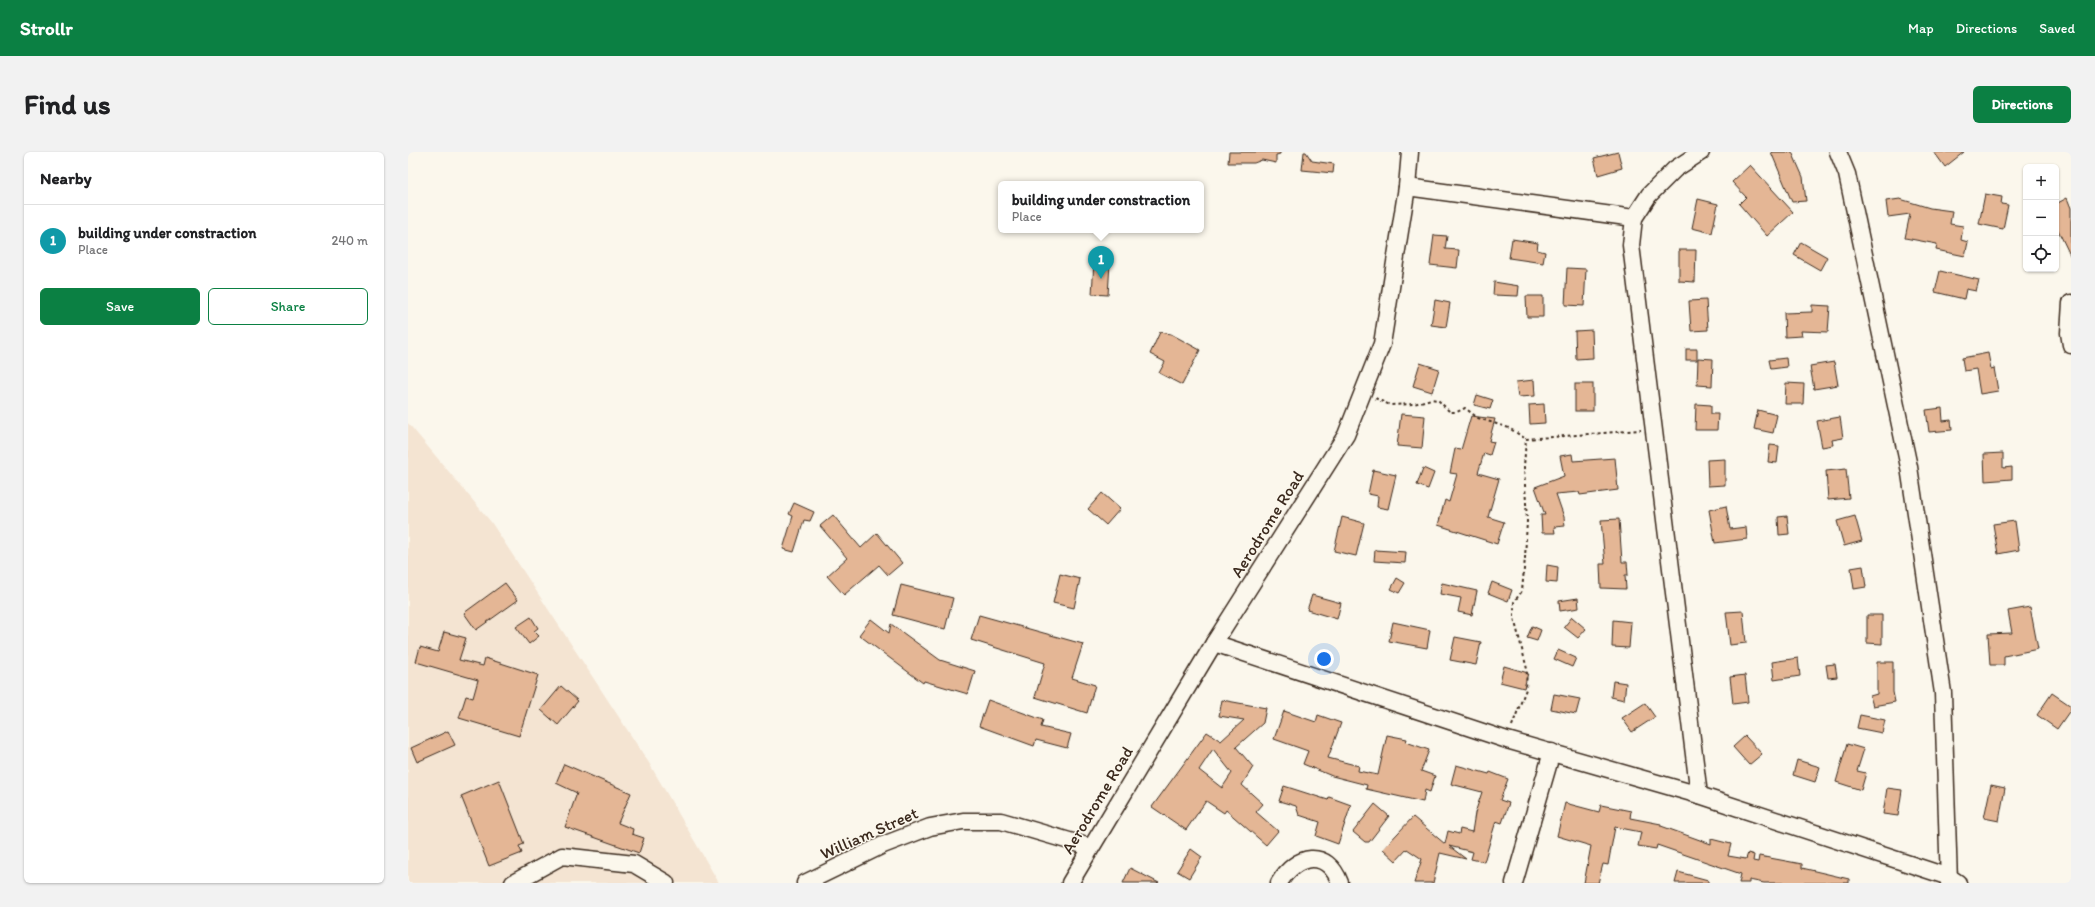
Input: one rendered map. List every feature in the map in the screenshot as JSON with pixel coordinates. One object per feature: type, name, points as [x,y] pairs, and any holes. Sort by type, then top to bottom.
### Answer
[{"type":"street","name":"Aerodrome Road","points":[[1070,883],[1090,847],[1214,643],[1346,435],[1382,344],[1407,187],[1410,152]]},
{"type":"street","points":[[1699,795],[1631,245],[1634,218],[1649,195],[1675,169],[1701,152]]},
{"type":"street","points":[[1214,643],[1507,740],[1699,795],[1952,881],[1943,693],[1909,467],[1847,174],[1838,152]]},
{"type":"street","points":[[1407,187],[1634,218]]},
{"type":"street","points":[[2071,303],[2069,307],[2069,333],[2071,345]]},
{"type":"street","points":[[1514,883],[1552,752]]},
{"type":"street","name":"William Street","points":[[805,883],[883,845],[930,827],[963,821],[1000,821],[1090,847]]},
{"type":"street","points":[[513,883],[562,856],[634,864],[666,883]]},
{"type":"street","points":[[1279,883],[1296,863],[1308,858],[1322,862],[1335,869],[1340,883]]},
{"type":"path","points":[[1363,392],[1390,405],[1414,404],[1431,399],[1438,400],[1450,412],[1457,412],[1465,408],[1478,418],[1509,428],[1526,439],[1654,429]]},
{"type":"path","points":[[1507,740],[1526,689],[1527,670],[1514,618],[1514,602],[1522,591],[1525,558],[1527,520],[1524,467],[1526,439]]},
{"type":"shaded area","points":[[408,423],[491,522],[649,763],[719,883],[408,883]]},
{"type":"building","points":[[1229,152],[1280,152],[1280,154],[1276,155],[1276,163],[1262,160],[1254,163],[1228,163]]},
{"type":"building","points":[[1304,152],[1306,152],[1312,161],[1334,164],[1333,173],[1302,170]]},
{"type":"building","points":[[1618,152],[1622,168],[1598,175],[1594,158]]},
{"type":"building","points":[[1771,152],[1792,152],[1803,177],[1806,201],[1792,202]]},
{"type":"building","points":[[1934,152],[1964,152],[1945,167]]},
{"type":"building","points":[[1750,165],[1793,212],[1767,236],[1739,204],[1746,197],[1732,182]]},
{"type":"building","points":[[1985,194],[2002,197],[2001,204],[2008,205],[2003,229],[1979,224]]},
{"type":"building","points":[[2067,198],[2071,208],[2071,257],[2059,232],[2059,202]]},
{"type":"building","points":[[1698,199],[1718,204],[1712,233],[1692,228]]},
{"type":"building","points":[[1900,199],[1930,208],[1952,211],[1950,224],[1963,226],[1961,240],[1968,242],[1965,256],[1936,250],[1937,244],[1905,238],[1910,214],[1888,217],[1886,201]]},
{"type":"building","points":[[1434,235],[1447,236],[1445,249],[1459,250],[1457,268],[1430,265]]},
{"type":"building","points":[[1512,239],[1538,243],[1537,250],[1545,252],[1543,263],[1509,258]]},
{"type":"building","points":[[1801,242],[1827,257],[1820,270],[1794,255]]},
{"type":"building","points":[[1679,250],[1696,250],[1695,282],[1679,281]]},
{"type":"building","points":[[1094,262],[1110,263],[1108,295],[1092,294]]},
{"type":"building","points":[[1567,268],[1586,269],[1584,306],[1565,305]]},
{"type":"building","points":[[1940,271],[1979,280],[1976,291],[1966,289],[1964,299],[1935,292]]},
{"type":"building","points":[[1494,282],[1519,286],[1518,296],[1493,295]]},
{"type":"building","points":[[1526,296],[1543,296],[1543,317],[1527,317]]},
{"type":"building","points":[[1435,300],[1450,303],[1446,327],[1431,325]]},
{"type":"building","points":[[1706,300],[1708,330],[1691,331],[1689,301]]},
{"type":"building","points":[[1812,305],[1830,306],[1828,332],[1801,331],[1802,336],[1785,337],[1784,313],[1812,312]]},
{"type":"building","points":[[1592,330],[1593,358],[1576,359],[1575,331]]},
{"type":"building","points":[[1160,332],[1171,334],[1200,350],[1182,385],[1159,373],[1165,362],[1150,354]]},
{"type":"building","points":[[1686,349],[1697,349],[1697,360],[1686,360]]},
{"type":"building","points":[[1988,353],[1991,369],[1994,368],[1998,391],[1980,394],[1976,369],[1964,371],[1962,358]]},
{"type":"building","points":[[1698,358],[1713,359],[1712,386],[1697,385]]},
{"type":"building","points":[[1786,358],[1787,367],[1771,369],[1769,360]]},
{"type":"building","points":[[1834,362],[1838,385],[1814,389],[1810,366]]},
{"type":"building","points":[[1420,363],[1439,369],[1432,392],[1413,386]]},
{"type":"building","points":[[1534,380],[1535,396],[1518,397],[1516,382]]},
{"type":"building","points":[[1786,383],[1804,384],[1803,404],[1785,404]]},
{"type":"building","points":[[1575,384],[1593,384],[1593,411],[1575,411]]},
{"type":"building","points":[[1477,395],[1493,400],[1490,409],[1474,405]]},
{"type":"building","points":[[1544,404],[1545,423],[1530,424],[1529,405]]},
{"type":"building","points":[[1696,404],[1711,405],[1711,414],[1718,414],[1717,430],[1695,430]]},
{"type":"building","points":[[1942,408],[1943,421],[1951,420],[1952,430],[1929,432],[1926,410]]},
{"type":"building","points":[[1758,410],[1777,415],[1773,433],[1754,429]]},
{"type":"building","points":[[1401,414],[1425,416],[1422,448],[1397,446]]},
{"type":"building","points":[[1471,416],[1495,419],[1489,441],[1494,442],[1490,455],[1484,453],[1478,473],[1499,479],[1488,517],[1504,522],[1497,544],[1438,525],[1445,500],[1449,502],[1457,474],[1450,473],[1455,449],[1461,450]]},
{"type":"building","points":[[1840,417],[1843,438],[1832,440],[1833,445],[1822,447],[1817,421]]},
{"type":"building","points":[[1770,445],[1779,446],[1777,463],[1768,462]]},
{"type":"building","points":[[2003,453],[2003,468],[2012,467],[2012,479],[1985,481],[1984,454]]},
{"type":"building","points":[[1572,454],[1573,461],[1615,458],[1618,490],[1580,495],[1579,492],[1556,494],[1564,517],[1565,526],[1554,527],[1555,533],[1542,533],[1541,515],[1545,515],[1535,487],[1564,476],[1560,456]]},
{"type":"building","points":[[1725,459],[1725,485],[1708,486],[1707,460]]},
{"type":"building","points":[[1423,468],[1434,473],[1428,489],[1417,485]]},
{"type":"building","points":[[1846,469],[1849,498],[1828,500],[1826,471]]},
{"type":"building","points":[[1373,470],[1396,475],[1388,509],[1377,507],[1378,496],[1368,494]]},
{"type":"building","points":[[1102,493],[1120,509],[1106,525],[1088,509]]},
{"type":"building","points":[[794,503],[814,512],[810,521],[804,520],[794,552],[783,549],[793,516],[789,514]]},
{"type":"building","points":[[1726,506],[1730,529],[1746,527],[1747,539],[1715,543],[1709,510]]},
{"type":"building","points":[[833,515],[861,548],[877,533],[902,563],[888,575],[879,565],[844,595],[827,576],[847,558],[820,526]]},
{"type":"building","points":[[1787,516],[1789,534],[1779,535],[1778,517]]},
{"type":"building","points":[[1855,516],[1862,541],[1844,546],[1837,521]]},
{"type":"building","points":[[1342,517],[1364,523],[1356,556],[1334,551]]},
{"type":"building","points":[[1619,519],[1622,562],[1627,562],[1628,575],[1625,575],[1626,589],[1601,588],[1600,564],[1605,564],[1601,520]]},
{"type":"building","points":[[2015,521],[2019,550],[1998,554],[1993,524]]},
{"type":"building","points":[[1375,550],[1406,552],[1405,563],[1374,561]]},
{"type":"building","points":[[1547,565],[1558,567],[1557,583],[1546,582]]},
{"type":"building","points":[[1863,566],[1866,587],[1854,589],[1851,568]]},
{"type":"building","points":[[1060,574],[1080,579],[1074,608],[1053,603]]},
{"type":"building","points":[[1397,578],[1405,583],[1399,593],[1391,589]]},
{"type":"building","points":[[1492,582],[1512,590],[1508,601],[1488,593]]},
{"type":"building","points":[[505,583],[518,600],[476,630],[464,613]]},
{"type":"building","points":[[1442,583],[1477,591],[1472,615],[1458,612],[1461,598],[1440,594]]},
{"type":"building","points":[[901,585],[953,598],[945,629],[893,615]]},
{"type":"building","points":[[1312,595],[1341,603],[1337,619],[1307,610]]},
{"type":"building","points":[[1578,598],[1579,608],[1560,611],[1559,601]]},
{"type":"building","points":[[2030,607],[2038,649],[2004,656],[2004,665],[1990,665],[1988,634],[2012,633],[2008,611]]},
{"type":"building","points":[[1743,611],[1746,643],[1730,645],[1726,612]]},
{"type":"building","points":[[979,615],[1083,644],[1072,678],[1095,685],[1087,713],[1035,697],[1045,663],[971,640]]},
{"type":"building","points":[[1867,615],[1882,615],[1882,644],[1867,643]]},
{"type":"building","points":[[531,617],[538,628],[534,631],[539,636],[529,644],[516,627]]},
{"type":"building","points":[[1572,617],[1586,629],[1578,638],[1564,627]]},
{"type":"building","points":[[871,619],[889,633],[891,624],[940,660],[975,671],[968,694],[924,681],[923,683],[859,635]]},
{"type":"building","points":[[1613,620],[1631,622],[1629,648],[1612,647]]},
{"type":"building","points":[[1393,622],[1430,630],[1427,648],[1389,641]]},
{"type":"building","points":[[1532,626],[1541,630],[1537,641],[1527,638]]},
{"type":"building","points":[[444,632],[466,638],[459,660],[483,666],[485,658],[538,675],[519,736],[459,718],[466,696],[473,698],[478,680],[416,662],[420,647],[438,652]]},
{"type":"building","points":[[1455,637],[1481,642],[1476,665],[1450,660]]},
{"type":"building","points":[[1558,650],[1576,658],[1572,667],[1554,659]]},
{"type":"building","points":[[1798,658],[1800,676],[1774,680],[1772,662]]},
{"type":"building","points":[[1877,662],[1893,662],[1893,692],[1895,702],[1873,706],[1870,696],[1877,694]]},
{"type":"building","points":[[1835,664],[1837,677],[1828,678],[1826,665]]},
{"type":"building","points":[[1504,666],[1528,673],[1524,688],[1500,682]]},
{"type":"building","points":[[1745,675],[1748,702],[1733,704],[1730,677]]},
{"type":"building","points":[[1613,681],[1626,683],[1624,700],[1611,697]]},
{"type":"building","points":[[561,686],[578,701],[558,725],[541,710]]},
{"type":"building","points":[[2052,693],[2071,706],[2071,709],[2057,729],[2037,715]]},
{"type":"building","points":[[1554,694],[1580,699],[1576,714],[1551,709]]},
{"type":"building","points":[[988,700],[1043,720],[1041,727],[1071,734],[1067,748],[1036,740],[1034,746],[979,726]]},
{"type":"building","points":[[1222,700],[1266,708],[1263,723],[1236,747],[1253,767],[1242,785],[1263,804],[1256,812],[1278,831],[1266,845],[1226,810],[1224,813],[1206,801],[1186,830],[1152,807],[1207,732],[1221,741],[1244,720],[1219,716]],"holes":[[[1213,749],[1232,773],[1222,788],[1199,770]]]},
{"type":"building","points":[[1645,703],[1655,717],[1632,732],[1622,718]]},
{"type":"building","points":[[1284,711],[1316,722],[1318,715],[1341,723],[1328,758],[1359,766],[1358,771],[1378,775],[1387,735],[1407,739],[1406,742],[1429,750],[1421,771],[1435,776],[1430,792],[1425,790],[1423,802],[1366,789],[1367,785],[1332,776],[1303,764],[1308,751],[1274,739]]},
{"type":"building","points":[[1860,715],[1885,720],[1882,733],[1857,728]]},
{"type":"building","points":[[448,731],[455,745],[417,762],[411,748]]},
{"type":"building","points":[[1745,736],[1762,754],[1749,765],[1733,747]]},
{"type":"building","points":[[1847,744],[1864,749],[1857,771],[1866,773],[1861,790],[1836,782]]},
{"type":"building","points":[[1797,760],[1820,767],[1815,782],[1793,775]]},
{"type":"building","points":[[564,764],[631,793],[618,823],[633,829],[632,834],[644,838],[639,853],[565,827],[577,793],[556,783]]},
{"type":"building","points":[[1456,765],[1489,774],[1490,772],[1508,779],[1500,800],[1509,803],[1502,823],[1496,821],[1484,862],[1471,859],[1473,852],[1449,846],[1466,859],[1440,853],[1433,883],[1414,883],[1422,859],[1407,849],[1396,861],[1383,849],[1413,817],[1445,844],[1448,831],[1459,834],[1460,829],[1472,832],[1475,813],[1482,792],[1451,784]]},
{"type":"building","points":[[499,780],[524,844],[519,846],[522,853],[489,866],[461,796]]},
{"type":"building","points":[[1991,785],[2005,788],[1999,821],[1984,818]]},
{"type":"building","points":[[1284,786],[1328,800],[1329,797],[1351,805],[1338,844],[1316,836],[1320,822],[1299,815],[1296,806],[1279,801]]},
{"type":"building","points":[[1887,788],[1902,790],[1898,816],[1883,814]]},
{"type":"building","points":[[1565,803],[1599,812],[1601,805],[1631,811],[1630,818],[1661,824],[1661,826],[1711,844],[1711,839],[1731,844],[1728,856],[1746,859],[1748,853],[1754,855],[1753,861],[1758,862],[1759,856],[1802,864],[1802,868],[1849,879],[1849,883],[1764,883],[1749,880],[1749,883],[1739,883],[1741,874],[1657,845],[1656,849],[1638,846],[1641,832],[1615,827],[1608,865],[1603,864],[1598,883],[1584,883],[1591,846],[1557,836]]},
{"type":"building","points":[[1375,804],[1389,816],[1369,842],[1365,842],[1353,832]]},
{"type":"building","points":[[1191,849],[1202,857],[1189,878],[1177,871]]},
{"type":"building","points":[[1130,868],[1159,883],[1123,883]]},
{"type":"building","points":[[1678,872],[1708,880],[1708,883],[1675,883]]},
{"type":"place","name":"building under constraction","points":[[1101,279]]}]
